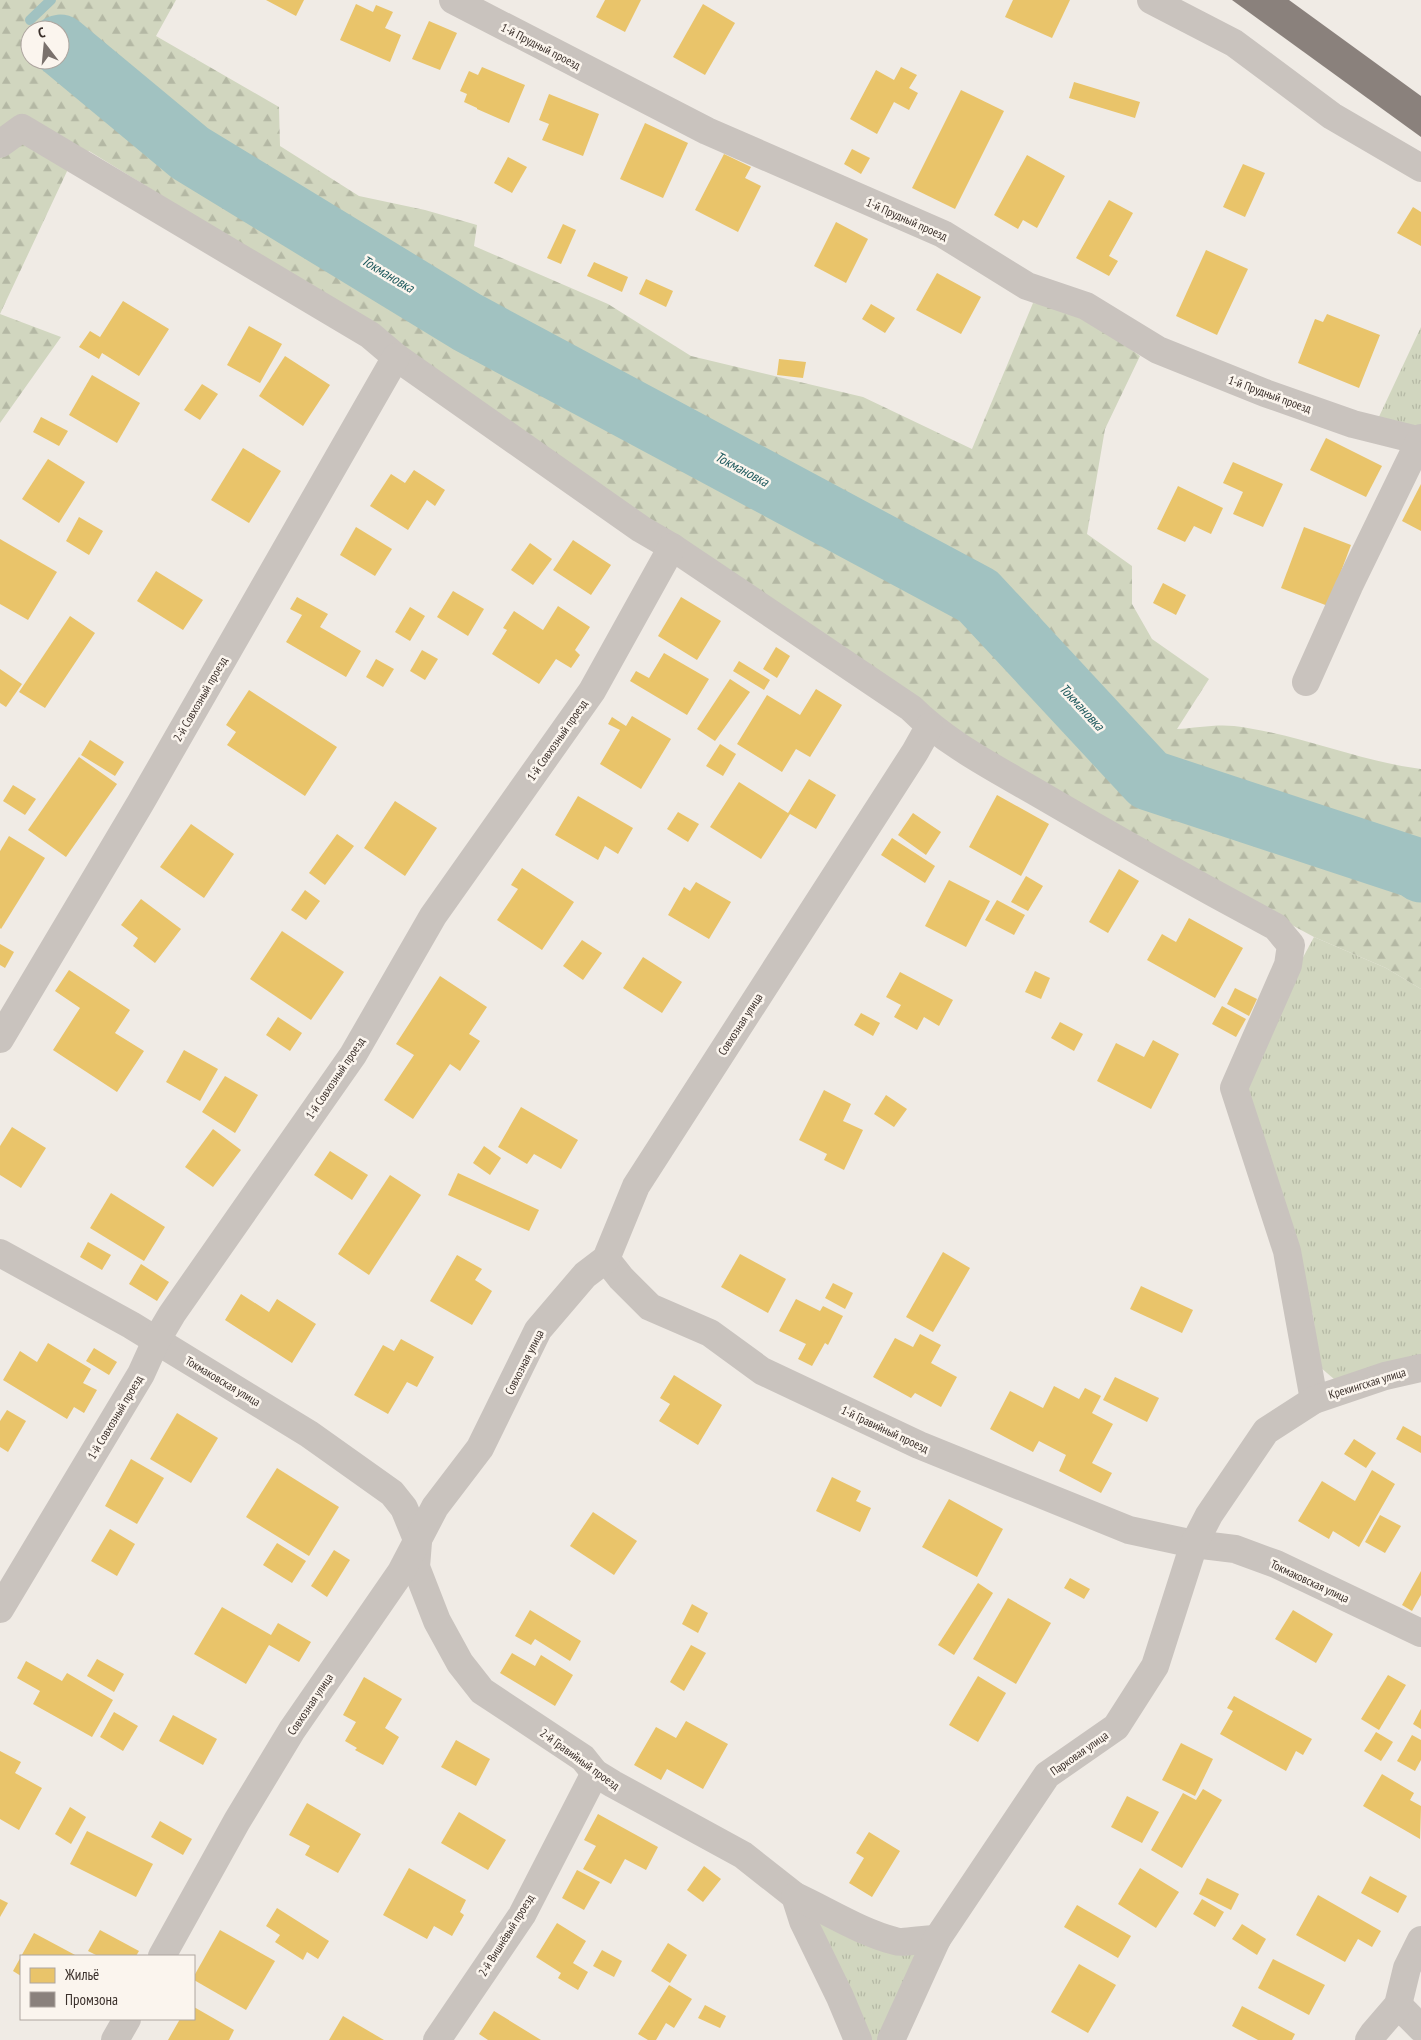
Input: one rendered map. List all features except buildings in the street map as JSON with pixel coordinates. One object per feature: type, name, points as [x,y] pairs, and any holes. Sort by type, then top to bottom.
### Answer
[{"type":"street","name":"1-й Прудный проезд","points":[[453,0],[707,131],[944,234],[1027,286],[1086,306],[1158,350],[1265,393],[1353,424],[1420,440]]},
{"type":"street","points":[[1152,0],[1234,43],[1332,116],[1421,168]]},
{"type":"street","points":[[0,144],[22,128],[370,335],[396,358],[641,529],[672,547],[911,708],[929,727],[1135,851],[1276,927],[1291,945],[1288,965],[1234,1088],[1287,1250],[1314,1400]]},
{"type":"street","name":"2-й Совхозный проезд","points":[[0,1039],[141,802],[396,358]]},
{"type":"street","points":[[1306,682],[1349,586],[1420,440]]},
{"type":"street","name":"1-й Совхозный проезд","points":[[0,1610],[141,1374],[156,1341],[172,1314],[353,1055],[433,916],[592,690],[672,547]]},
{"type":"street","name":"Совхозная улица","points":[[163,1955],[237,1821],[292,1730],[401,1572],[435,1507],[480,1448],[538,1330],[585,1275],[606,1259],[636,1186],[910,760],[929,727]]},
{"type":"street","name":"Токмаковская улица","points":[[0,1253],[156,1341],[309,1434],[392,1493],[404,1508],[418,1542]]},
{"type":"street","name":"1-й Гравийный проезд","points":[[606,1259],[621,1278],[650,1307],[710,1333],[762,1371],[919,1445],[1120,1526],[1194,1544]]},
{"type":"street","name":"Крекингская улица","points":[[1314,1400],[1385,1376],[1421,1368]]},
{"type":"street","name":"Парковая улица","points":[[891,2040],[938,1939],[1047,1775],[1116,1727],[1155,1666],[1194,1544],[1209,1515],[1266,1431],[1314,1400]]},
{"type":"street","name":"2-й Гравийный проезд","points":[[418,1542],[416,1567],[437,1621],[460,1663],[482,1691],[583,1758],[595,1772],[613,1784],[743,1855],[795,1896],[857,1927],[897,1942],[924,1938],[938,1939]]},
{"type":"street","name":"Токмаковская улица","points":[[1194,1544],[1236,1549],[1276,1564],[1421,1633]]},
{"type":"street","name":"2-й Вишнёвый проезд","points":[[437,2040],[522,1915],[595,1772]]},
{"type":"street","points":[[795,1896],[804,1921],[858,2040]]},
{"type":"street","points":[[1370,2040],[1398,2005],[1407,1968],[1421,1940]]},
{"type":"street","points":[[1398,2005],[1421,2028]]},
{"type":"street","points":[[115,2040],[126,2020]]},
{"type":"green space","points":[[0,0],[176,0],[156,36],[279,107],[280,146],[359,196],[425,210],[477,225],[474,246],[608,304],[691,356],[863,397],[972,449],[1033,303],[1080,313],[1140,356],[1105,429],[1087,534],[1132,566],[1132,604],[1152,639],[1209,679],[1177,729],[1234,726],[1281,735],[1374,760],[1421,769],[1421,989],[1386,968],[1314,937],[1139,843],[971,740],[675,541],[382,331],[89,151],[69,167],[0,314]]},
{"type":"green space","points":[[0,314],[61,337],[0,423]]},
{"type":"green space","points":[[1421,327],[1421,431],[1377,421]]},
{"type":"green space","points":[[1314,937],[1386,968],[1421,989],[1421,1357],[1334,1379],[1320,1367],[1313,1316],[1295,1245],[1247,1089],[1300,963]]},
{"type":"green space","points":[[818,1920],[920,1948],[882,2040],[872,2040],[866,2037]]},
{"type":"waterway","points":[[30,20],[51,0]]},
{"type":"waterway","name":"Токмановка","points":[[70,53],[190,153],[467,322],[978,596],[1149,780],[1416,868],[1421,872]]}]
